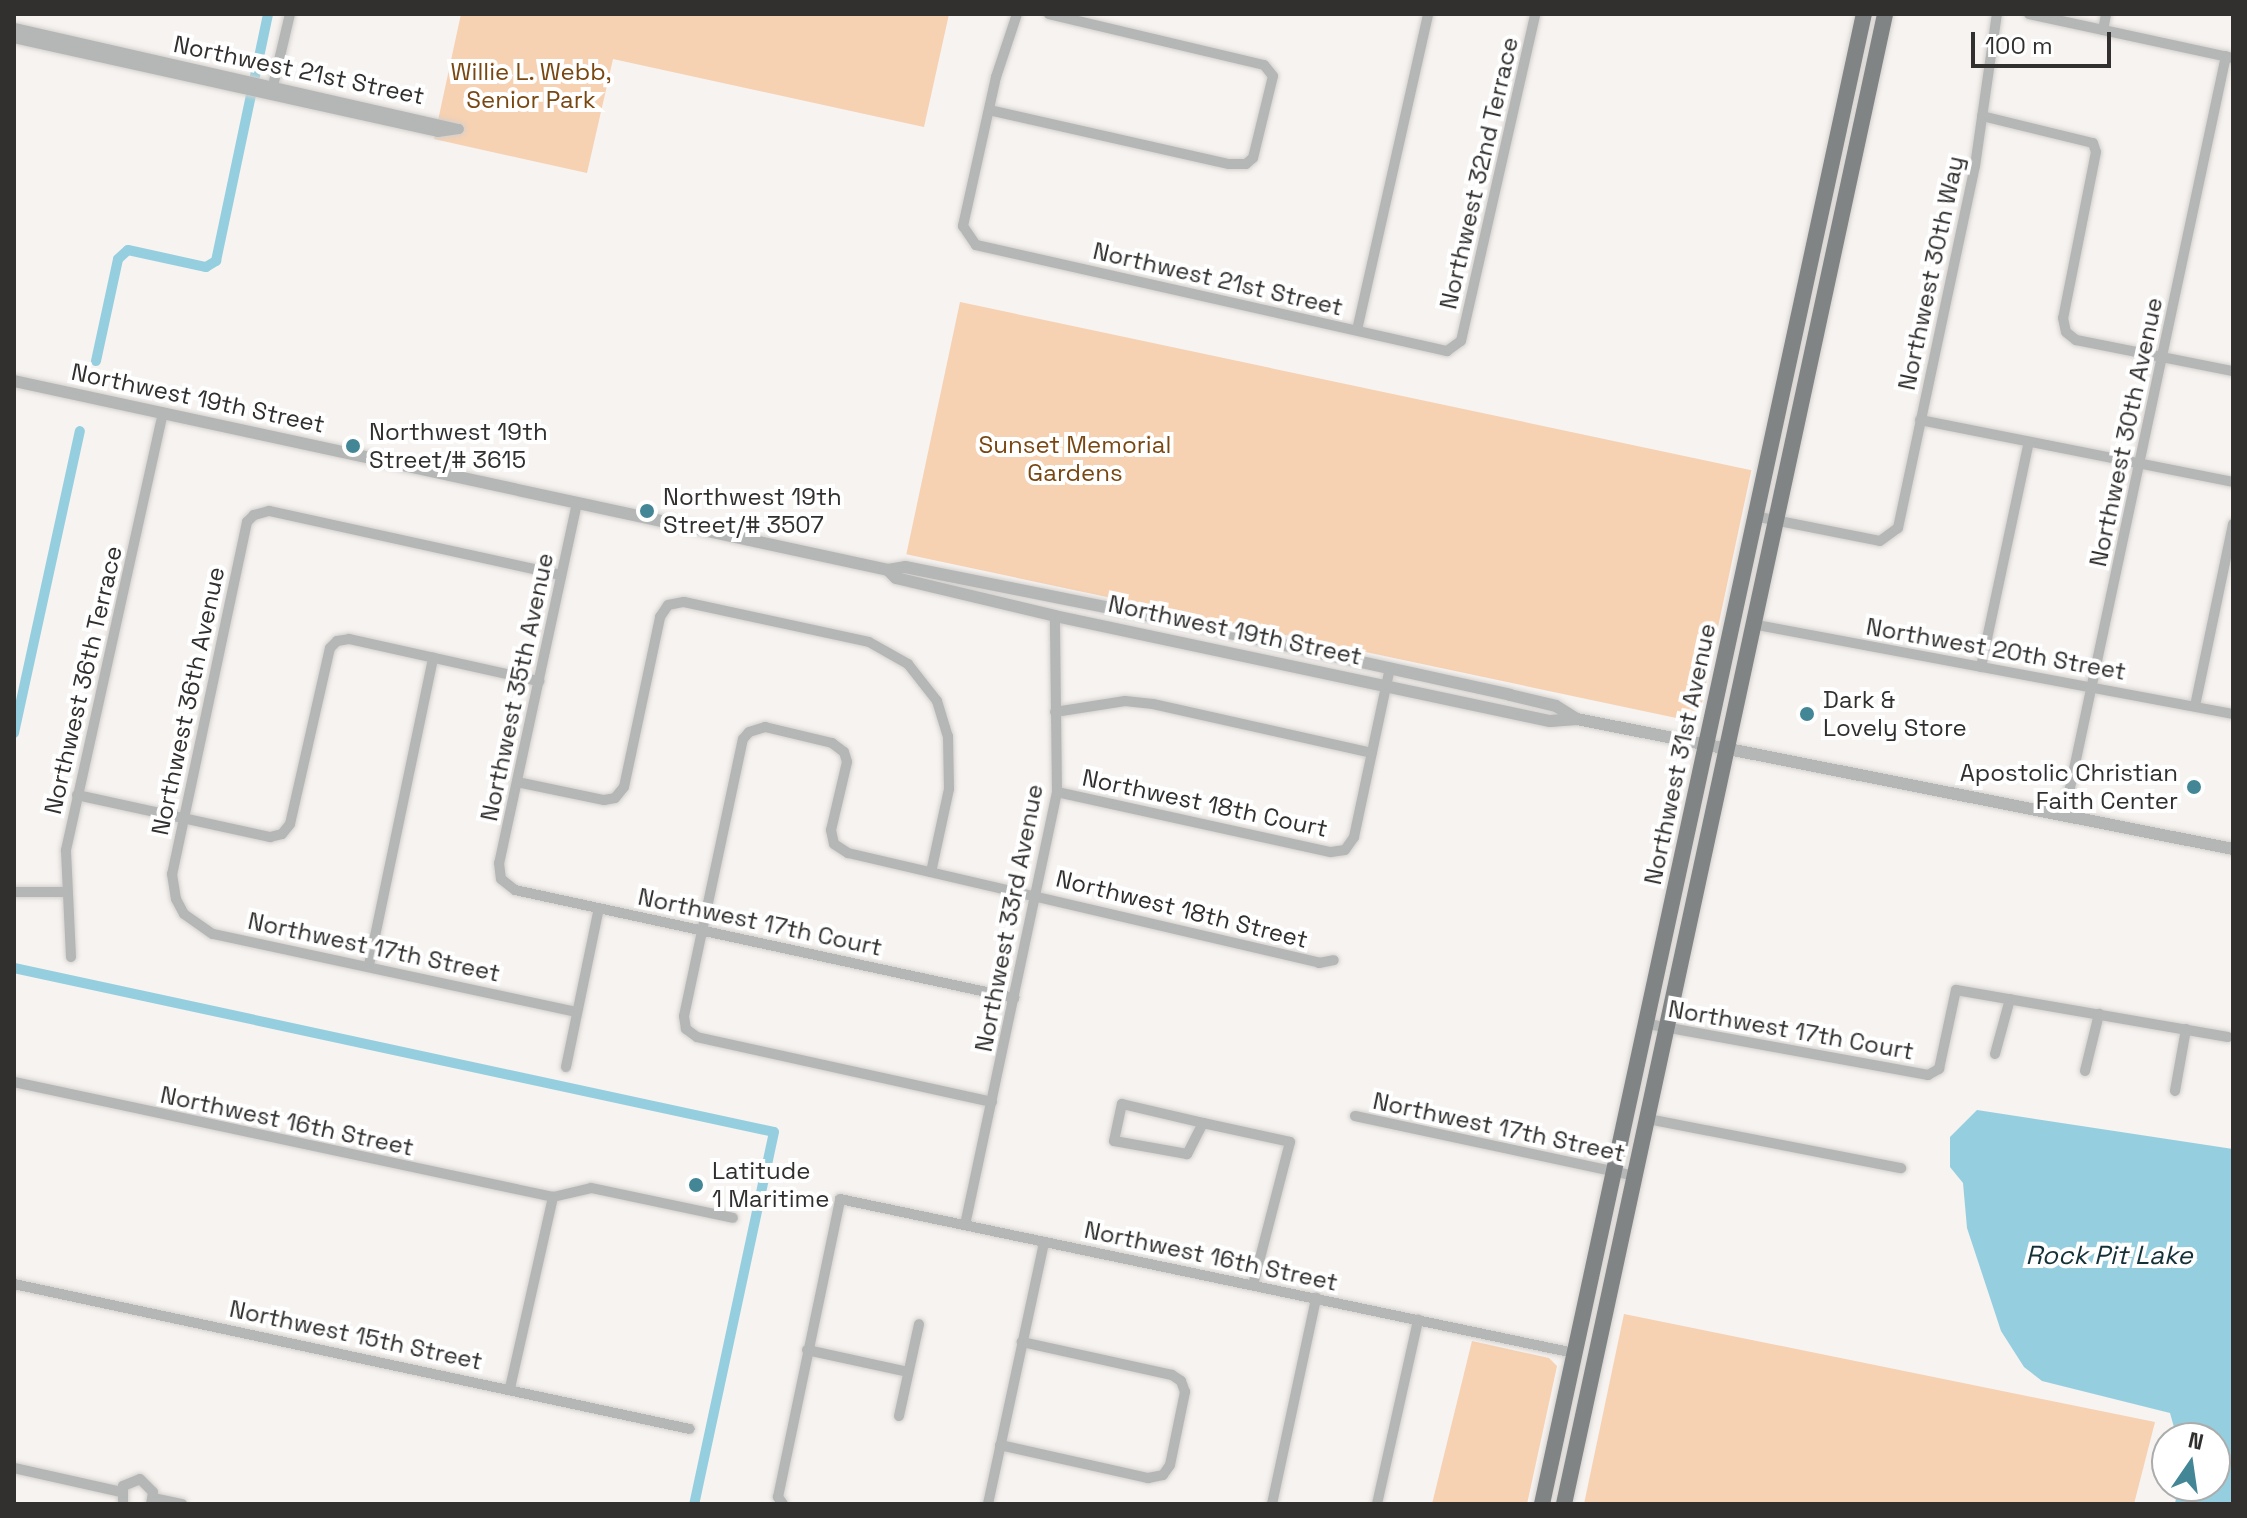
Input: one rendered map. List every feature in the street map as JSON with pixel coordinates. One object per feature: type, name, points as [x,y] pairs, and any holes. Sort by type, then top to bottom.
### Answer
[{"type":"main road","name":"Northwest 31st Avenue","points":[[1542,1504],[1864,14]]},
{"type":"main road","name":"Northwest 31st Avenue","points":[[1564,1504],[1885,14]]},
{"type":"main road","points":[[1574,1353],[1587,1368],[1589,1382]]},
{"type":"street","points":[[272,90],[290,14]]},
{"type":"street","points":[[1017,14],[989,110],[1246,164],[1257,151],[1273,76],[1269,69],[1255,61],[1049,14]]},
{"type":"street","points":[[1357,330],[1428,14]]},
{"type":"street","name":"Northwest 32nd Terrace","points":[[1461,341],[1535,14]]},
{"type":"street","name":"Northwest 30th Way","points":[[1774,520],[1880,541],[1891,537],[1898,528],[1982,116],[1985,69],[1997,14]]},
{"type":"street","points":[[2029,14],[2230,57]]},
{"type":"street","points":[[2103,30],[2106,14]]},
{"type":"street","name":"Northwest 21st Street","points":[[14,28],[272,90],[438,132],[459,129],[272,90],[14,38]]},
{"type":"street","name":"Northwest 30th Avenue","points":[[2064,816],[2138,461],[2230,57]]},
{"type":"street","name":"Northwest 21st Street","points":[[989,110],[963,226],[966,237],[976,245],[1447,351],[1461,341]]},
{"type":"street","points":[[1982,116],[2093,143],[2096,152],[2063,318],[2066,332],[2076,340],[2233,371]]},
{"type":"street","name":"Northwest 19th Street","points":[[14,381],[888,570],[905,567],[1018,589],[1390,668],[1556,706],[1577,719]]},
{"type":"street","name":"Northwest 36th Terrace","points":[[71,957],[64,892],[66,850],[163,413]]},
{"type":"street","points":[[1920,420],[2233,482]]},
{"type":"street","points":[[1981,667],[2029,442]]},
{"type":"street","name":"Northwest 35th Avenue","points":[[501,879],[499,863],[577,503]]},
{"type":"street","name":"Northwest 36th Avenue","points":[[176,899],[172,874],[247,522],[254,515],[269,511],[561,575]]},
{"type":"street","points":[[1754,516],[1774,520]]},
{"type":"street","points":[[2195,706],[2233,524]]},
{"type":"street","name":"Northwest 19th Street","points":[[888,570],[896,578],[1055,616],[1550,721],[1577,719],[1727,752],[2233,849]]},
{"type":"street","points":[[517,782],[604,800],[615,798],[624,787],[660,617],[668,605],[684,602],[869,642],[908,664],[937,701],[948,736],[949,789],[931,872]]},
{"type":"street","name":"Northwest 33rd Avenue","points":[[965,1225],[1057,792],[1055,616]]},
{"type":"street","name":"Northwest 20th Street","points":[[1752,624],[2233,714]]},
{"type":"street","points":[[77,795],[270,837],[282,834],[290,824],[330,648],[337,641],[539,681]]},
{"type":"street","points":[[369,965],[433,658]]},
{"type":"street","points":[[1055,712],[1125,701],[1153,704],[1372,753],[1390,668]]},
{"type":"street","name":"Northwest 18th Street","points":[[702,930],[743,739],[749,732],[765,727],[832,743],[844,752],[847,762],[831,830],[834,844],[848,853],[1036,894],[1319,963],[1334,960]]},
{"type":"street","name":"Northwest 18th Court","points":[[1057,792],[1331,852],[1345,850],[1354,837],[1372,753]]},
{"type":"street","name":"Northwest 17th Court","points":[[501,879],[515,890],[1014,998]]},
{"type":"street","points":[[14,892],[64,892]]},
{"type":"street","name":"Northwest 17th Street","points":[[176,899],[184,914],[213,934],[577,1012]]},
{"type":"street","points":[[566,1067],[599,908]]},
{"type":"street","points":[[702,930],[686,1029],[697,1037],[992,1102]]},
{"type":"street","name":"Northwest 17th Court","points":[[1648,1024],[1928,1075],[1939,1069],[1956,990],[2010,999]]},
{"type":"street","points":[[1995,1054],[2010,999],[2228,1037]]},
{"type":"street","points":[[2085,1071],[2099,1014]]},
{"type":"street","points":[[2175,1091],[2186,1029]]},
{"type":"street","name":"Northwest 16th Street","points":[[14,1082],[553,1197]]},
{"type":"street","points":[[1203,1123],[1187,1154],[1114,1141],[1122,1104],[1290,1142],[1253,1285]]},
{"type":"street","name":"Northwest 17th Street","points":[[1355,1116],[1635,1176]]},
{"type":"street","name":"Northwest 17th Street","points":[[1648,1119],[1901,1168]]},
{"type":"street","points":[[510,1388],[553,1197],[591,1188],[733,1218]]},
{"type":"street","name":"Northwest 16th Street","points":[[807,1350],[840,1199],[1574,1353]]},
{"type":"street","points":[[988,1504],[1044,1242]]},
{"type":"street","name":"Northwest 15th Street","points":[[14,1284],[690,1429]]},
{"type":"street","points":[[1272,1504],[1316,1298]]},
{"type":"street","points":[[1377,1504],[1418,1320]]},
{"type":"street","points":[[899,1416],[919,1324]]},
{"type":"street","points":[[1000,1445],[1148,1478],[1163,1475],[1170,1465],[1185,1392],[1181,1381],[1172,1375],[1022,1342]]},
{"type":"street","points":[[780,1500],[807,1350],[908,1372]]},
{"type":"street","points":[[14,1468],[121,1492]]},
{"type":"street","points":[[123,1504],[121,1492],[128,1482],[140,1479],[150,1486],[152,1501],[182,1504]]},
{"type":"green space","name":"Willie L. Webb, Senior Park","points":[[461,14],[949,14],[924,127],[613,59],[587,173],[434,139]]},
{"type":"green space","name":"Sunset Memorial Gardens","points":[[960,302],[1751,470],[1698,723],[906,554]]},
{"type":"green space","points":[[1624,1314],[2155,1422],[2151,1422],[2151,1438],[2134,1504],[1584,1504]]},
{"type":"green space","points":[[1472,1341],[1549,1358],[1557,1366],[1527,1504],[1432,1504]]},
{"type":"water","name":"Rock Pit Lake","points":[[1977,1110],[2233,1149],[2233,1504],[2175,1504],[2231,1502],[2231,1422],[2173,1422],[2170,1413],[2042,1381],[2024,1367],[2001,1331],[1967,1228],[1963,1183],[1950,1167],[1950,1137]]},
{"type":"waterway","points":[[96,361],[118,259],[128,250],[206,267],[216,261],[268,14]]},
{"type":"waterway","points":[[14,733],[80,431]]},
{"type":"waterway","points":[[14,968],[774,1132],[694,1504]]},
{"type":"place","name":"Northwest 19th Street/# 3615","points":[[353,446]]},
{"type":"place","name":"Northwest 19th Street/# 3507","points":[[647,511]]},
{"type":"place","name":"Dark & Lovely Store","points":[[1807,714]]},
{"type":"place","name":"Apostolic Christian Faith Center","points":[[2194,787]]},
{"type":"place","name":"Latitude 1 Maritime","points":[[696,1185]]}]
